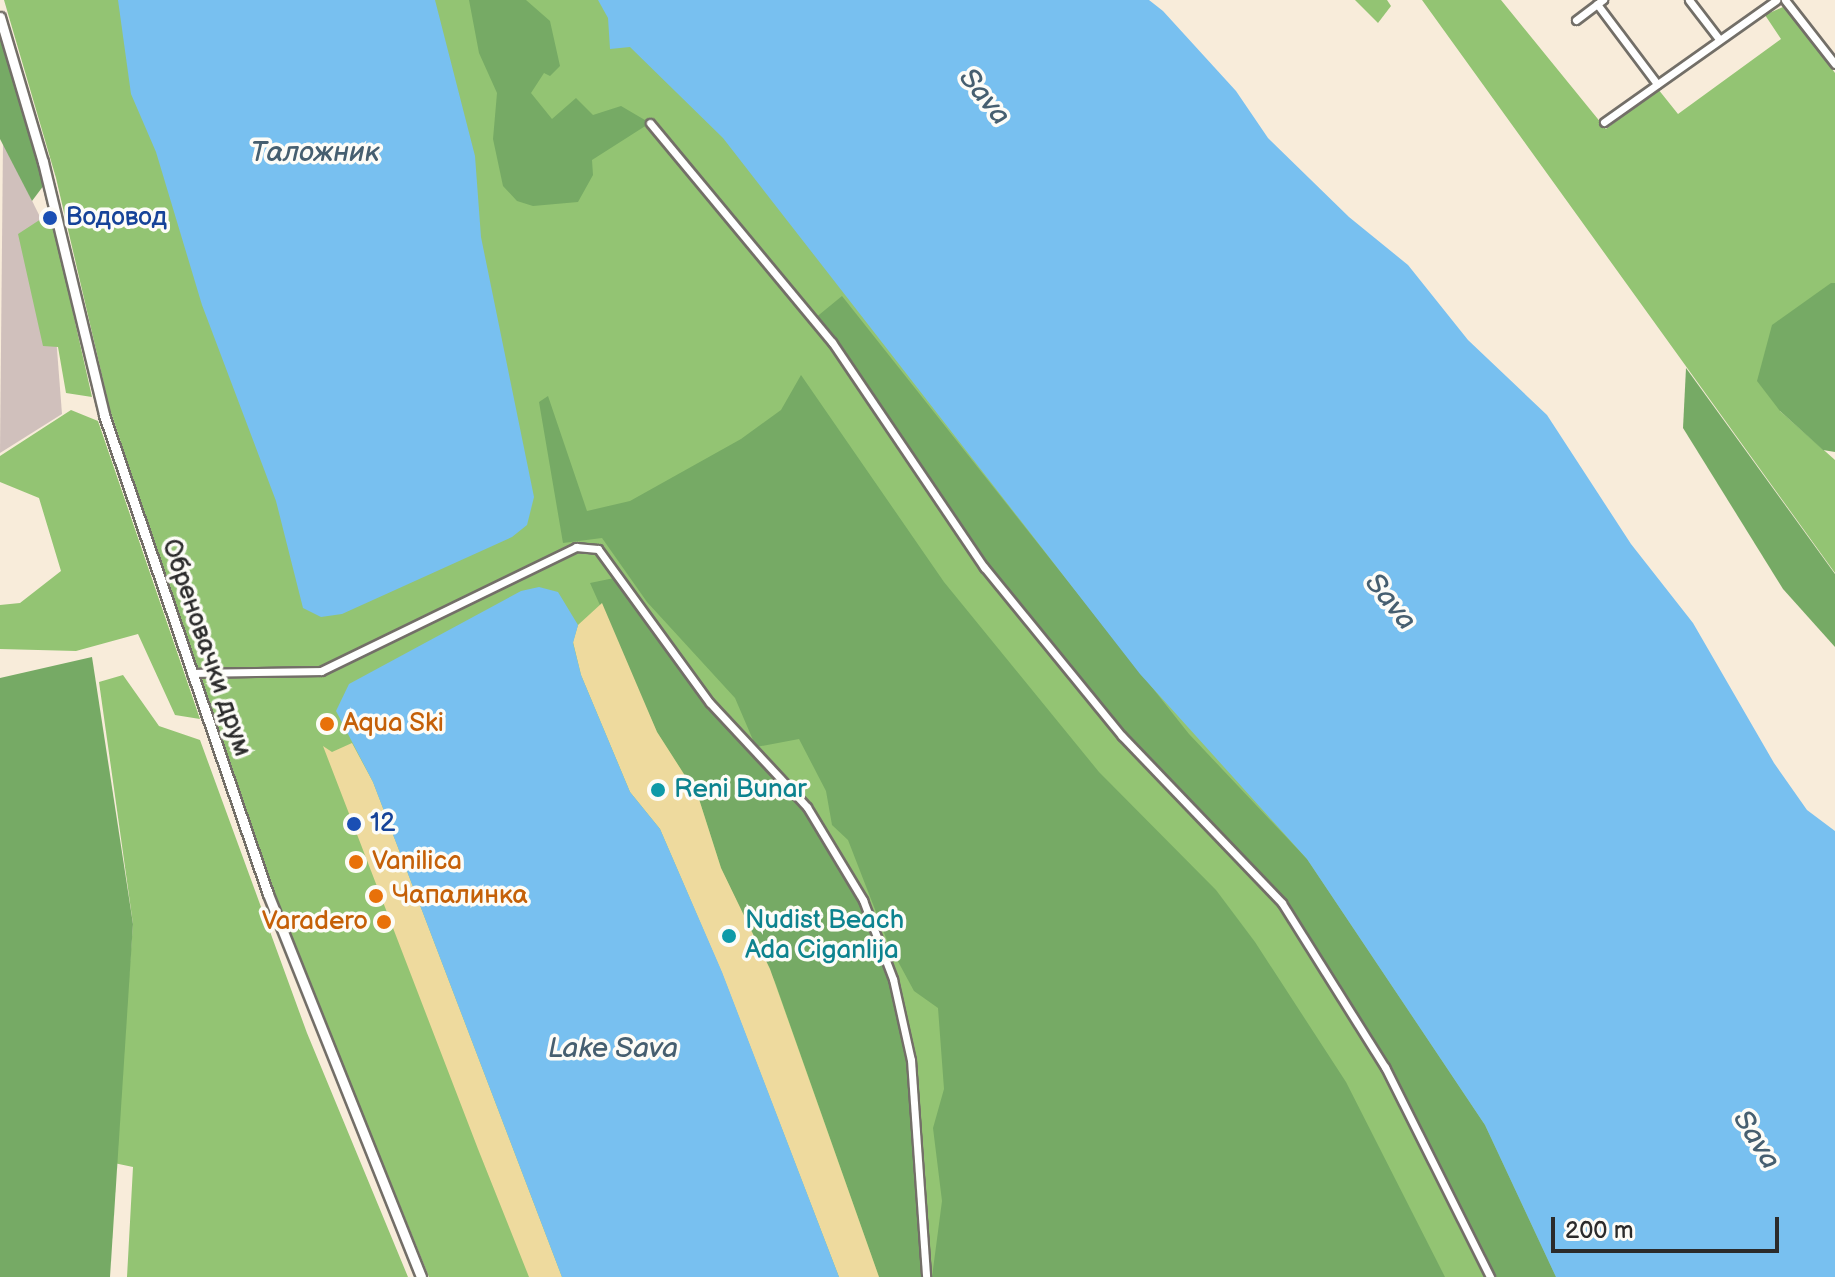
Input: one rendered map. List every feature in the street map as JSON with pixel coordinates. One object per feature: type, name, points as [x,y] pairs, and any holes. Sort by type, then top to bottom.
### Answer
[{"type":"street","points":[[1689,0],[1719,39]]},
{"type":"street","points":[[1604,122],[1776,0]]},
{"type":"street","points":[[1785,0],[1835,64]]},
{"type":"street","points":[[1576,20],[1600,2],[1657,84]]},
{"type":"street","name":"Обреновачки друм","points":[[0,17],[43,162],[101,405],[268,894],[421,1277]]},
{"type":"street","points":[[650,123],[832,342],[984,567],[1122,736],[1246,860],[1288,912],[1385,1067],[1490,1277]]},
{"type":"street","points":[[191,673],[321,671],[576,547],[598,549],[710,703],[800,797],[838,852],[867,910],[893,979],[911,1060],[926,1277]]},
{"type":"shaded area","points":[[3,142],[48,233],[62,414],[0,453]]},
{"type":"green space","points":[[4,0],[654,0],[1240,707],[1615,1277],[429,1277],[267,877],[110,410],[56,178]]},
{"type":"green space","points":[[469,0],[526,0],[550,21],[560,66],[550,76],[544,73],[531,93],[552,119],[576,98],[593,115],[621,106],[650,123],[592,160],[593,175],[578,202],[533,206],[517,201],[503,186],[493,139],[497,93],[479,53]]},
{"type":"green space","points":[[1355,0],[1387,0],[1391,6],[1378,23]]},
{"type":"green space","points":[[1422,0],[1501,0],[1606,129],[1658,89],[1678,114],[1781,39],[1765,15],[1785,6],[1835,73],[1835,284],[1780,411],[1835,460],[1835,573]]},
{"type":"green space","points":[[0,37],[44,185],[32,201],[0,139]]},
{"type":"green space","points":[[41,219],[53,224],[92,397],[66,393],[58,347],[43,346],[18,234]]},
{"type":"green space","points":[[1835,283],[1835,452],[1823,450],[1780,411],[1757,381],[1772,325]]},
{"type":"green space","points":[[842,296],[1189,734],[1307,859],[1485,1125],[1556,1277],[1490,1277],[1385,1067],[1294,920],[1122,736],[984,567],[814,319]]},
{"type":"green space","points":[[1686,368],[1835,574],[1835,647],[1783,589],[1683,428]]},
{"type":"green space","points":[[801,375],[944,582],[1099,772],[1216,890],[1255,942],[1346,1082],[1445,1277],[932,1277],[942,1201],[933,1128],[944,1089],[938,1008],[914,991],[888,943],[848,840],[832,825],[826,791],[799,739],[756,747],[735,698],[647,602],[602,538],[563,543],[539,402],[548,396],[587,511],[630,501],[741,439],[781,410]]},
{"type":"green space","points":[[71,410],[98,421],[200,719],[175,715],[138,634],[76,651],[0,649],[0,605],[20,603],[61,571],[39,498],[0,482],[0,456]]},
{"type":"green space","points":[[619,577],[710,703],[779,773],[838,852],[888,963],[911,1060],[926,1277],[879,1277],[775,982],[721,868],[698,796],[657,732],[590,583]]},
{"type":"green space","points":[[92,657],[133,924],[110,1277],[0,1277],[0,678]]},
{"type":"green space","points":[[123,675],[159,726],[200,740],[307,1033],[408,1277],[127,1277],[133,1167],[114,1163],[133,924],[99,682]]},
{"type":"sand","name":"Nudist Beach Ada Ciganlija","points":[[602,603],[657,732],[698,796],[721,868],[770,969],[879,1277],[839,1277],[722,973],[660,829],[630,792],[581,675],[573,642],[578,625]]},
{"type":"sand","points":[[352,743],[373,782],[562,1277],[529,1277],[478,1149],[323,746],[332,752]]},
{"type":"water","name":"Таложник","points":[[118,0],[435,0],[475,156],[481,237],[534,497],[527,525],[512,537],[342,614],[321,617],[303,608],[276,501],[202,305],[156,152],[131,94]]},
{"type":"water","name":"Sava","points":[[598,0],[1149,0],[1163,11],[1236,91],[1268,138],[1349,217],[1408,265],[1468,340],[1547,415],[1631,544],[1693,623],[1774,763],[1807,810],[1835,831],[1835,1277],[1556,1277],[1485,1125],[1307,859],[1140,674],[723,138],[630,47],[610,49],[608,18]]},
{"type":"water","name":"Lake Sava","points":[[539,587],[558,592],[578,625],[573,643],[581,675],[630,792],[660,829],[722,972],[839,1277],[562,1277],[373,782],[336,711],[349,684],[521,591]]},
{"type":"place","name":"Водовод","points":[[50,218]]},
{"type":"place","name":"Aqua Ski","points":[[327,724]]},
{"type":"place","name":"Reni Bunar","points":[[658,790]]},
{"type":"place","name":"12","points":[[354,824]]},
{"type":"place","name":"Vanilica","points":[[356,862]]},
{"type":"place","name":"Чапалинка","points":[[376,896]]},
{"type":"place","name":"Varadero","points":[[384,922]]},
{"type":"place","name":"Nudist Beach Ada Ciganlija","points":[[729,936]]}]
